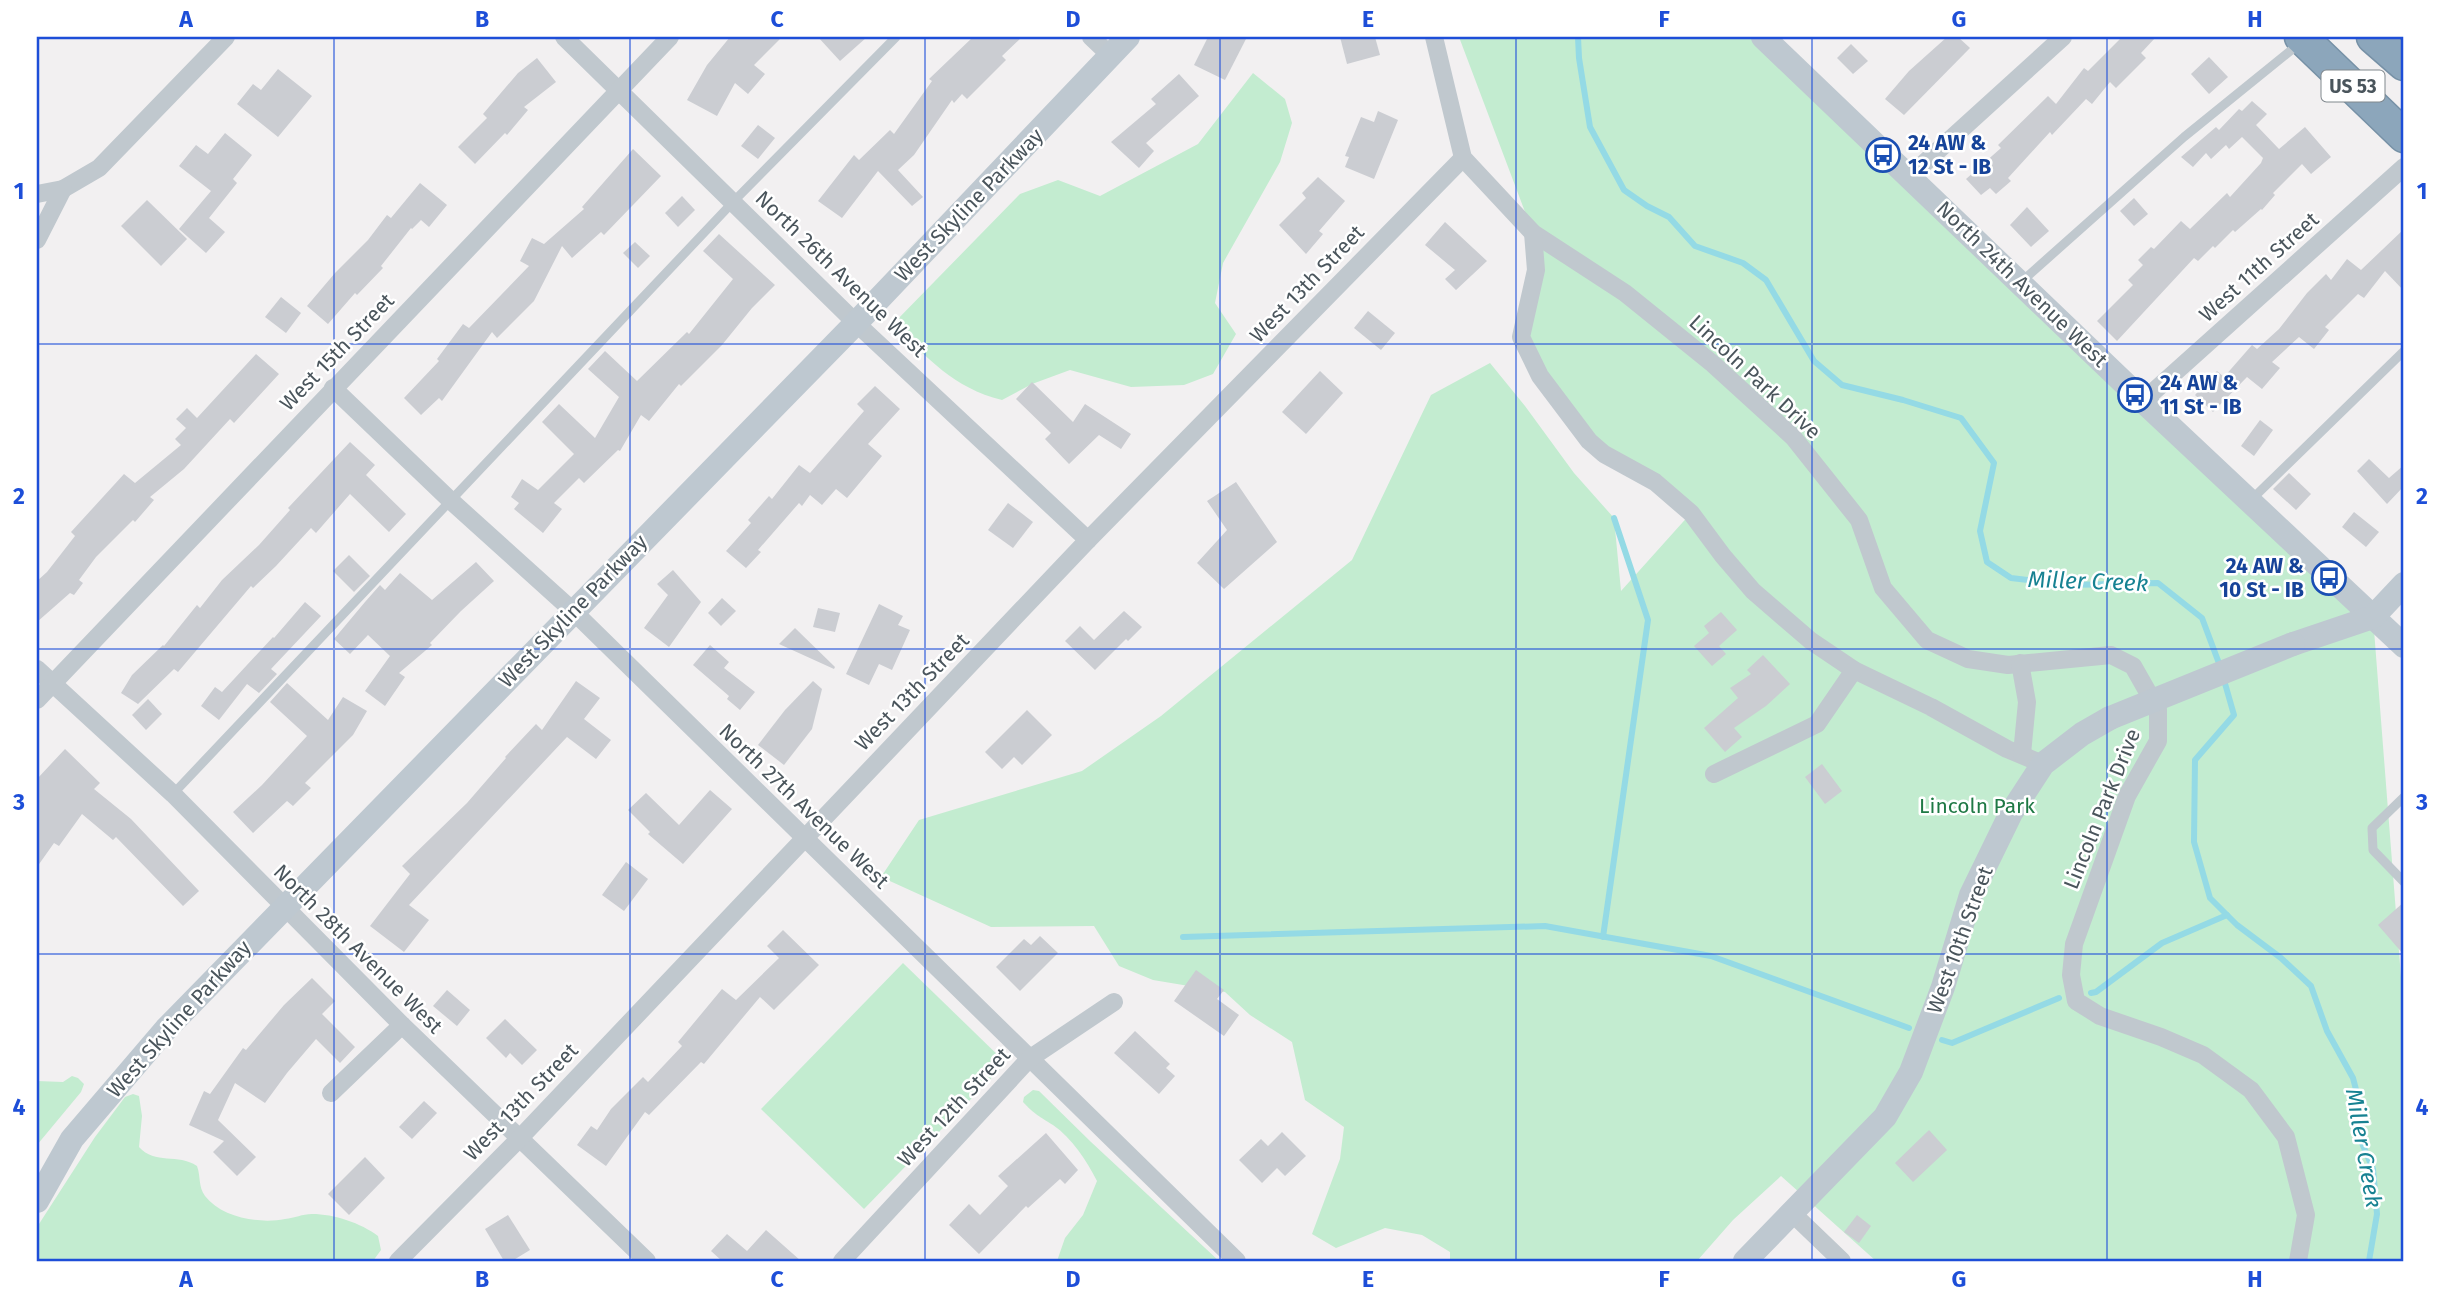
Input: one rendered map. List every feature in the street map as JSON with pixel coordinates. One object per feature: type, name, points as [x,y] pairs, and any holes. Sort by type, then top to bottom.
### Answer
[{"type":"highway","name":"US 53","points":[[2374,37],[2404,64]]},
{"type":"highway","name":"US 53","points":[[2303,38],[2404,136]]},
{"type":"street","points":[[37,194],[64,189],[99,168],[226,37]]},
{"type":"street","name":"North 26th Avenue West","points":[[564,37],[856,323],[1088,540]]},
{"type":"street","name":"West 15th Street","points":[[37,700],[670,37]]},
{"type":"street","points":[[1091,37],[1111,56]]},
{"type":"street","name":"West Skyline Parkway","points":[[37,1201],[72,1139],[166,1029],[856,323],[1128,37]]},
{"type":"street","name":"Lincoln Park Drive","points":[[1434,37],[1463,158],[1532,233],[1625,293],[1713,364],[1793,438],[1859,520],[1883,588],[1927,640],[1968,659],[2008,665],[2110,655],[2133,666],[2158,710],[2158,741],[2127,796],[2074,944],[2071,975],[2076,1001],[2099,1016],[2161,1037],[2203,1055],[2251,1090],[2286,1137],[2306,1215],[2298,1261]]},
{"type":"street","name":"North 24th Avenue West","points":[[1763,37],[2143,401],[2404,646]]},
{"type":"street","points":[[1910,176],[2063,37]]},
{"type":"street","name":"West 13th Street","points":[[398,1261],[518,1140],[1088,540],[1463,158]]},
{"type":"street","name":"West 11th Street","points":[[2143,401],[2404,167]]},
{"type":"street","points":[[37,240],[64,189]]},
{"type":"street","points":[[1532,233],[1536,270],[1521,337],[1540,376],[1589,441],[1604,454],[1655,482],[1691,513],[1753,591],[1811,641],[1854,670],[2007,749],[2033,759],[2020,663]]},
{"type":"street","name":"North 27th Avenue West","points":[[333,388],[450,500],[573,611],[1237,1261]]},
{"type":"street","name":"West 10th Street","points":[[1745,1261],[1885,1117],[1911,1072],[1943,987],[1971,895],[2011,813],[2033,759],[2110,718],[2293,644],[2373,617],[2404,584]]},
{"type":"street","name":"North 28th Avenue West","points":[[37,669],[173,794],[401,1025],[647,1261]]},
{"type":"street","points":[[1714,774],[1817,724],[1854,670]]},
{"type":"street","name":"West 12th Street","points":[[842,1261],[1029,1059],[1114,1002]]},
{"type":"street","points":[[331,1093],[401,1025]]},
{"type":"street","points":[[1792,1213],[1842,1261]]},
{"type":"lane","points":[[173,794],[734,201],[896,37]]},
{"type":"lane","points":[[2021,283],[2184,137],[2303,38]]},
{"type":"lane","points":[[2250,501],[2404,351]]},
{"type":"lane","points":[[2404,797],[2372,828],[2373,850],[2404,883]]},
{"type":"green space","name":"Lincoln Park","points":[[1459,37],[1763,37],[2373,617],[2404,1016],[2404,1261],[1876,1261],[1781,1176],[1733,1220],[1697,1261],[1450,1261],[1450,1252],[1422,1235],[1385,1228],[1336,1248],[1312,1234],[1340,1159],[1344,1127],[1305,1100],[1292,1042],[1250,1015],[1225,992],[1153,980],[1119,966],[1094,926],[991,927],[881,877],[919,820],[1082,771],[1161,716],[1352,560],[1431,395],[1490,363],[1574,473],[1614,518],[1621,591],[1691,513],[1604,454],[1521,337],[1533,233]]},
{"type":"green space","points":[[1253,73],[1285,99],[1292,123],[1280,162],[1223,263],[1215,303],[1236,334],[1213,374],[1184,385],[1131,387],[1070,370],[1032,384],[1002,400],[955,380],[892,325],[1020,194],[1058,180],[1100,196],[1198,144]]},
{"type":"green space","points":[[903,963],[1006,1063],[864,1209],[761,1109]]},
{"type":"green space","points":[[72,1076],[84,1084],[81,1092],[37,1145],[37,1081],[63,1082]]},
{"type":"green space","points":[[1033,1090],[1039,1091],[1219,1261],[1057,1261],[1065,1238],[1083,1215],[1097,1181],[1073,1143],[1023,1102],[1024,1097]]},
{"type":"green space","points":[[133,1094],[139,1096],[142,1116],[139,1147],[152,1156],[182,1160],[197,1166],[205,1196],[221,1210],[242,1218],[264,1221],[312,1214],[338,1218],[364,1227],[378,1236],[381,1250],[373,1261],[37,1261],[39,1224],[95,1137],[125,1097]]},
{"type":"building","points":[[730,37],[782,37],[754,65],[765,74],[748,94],[735,83],[717,116],[687,100],[707,65]]},
{"type":"building","points":[[818,37],[867,37],[840,61]]},
{"type":"building","points":[[973,37],[1022,37],[1002,56],[1006,60],[967,99],[962,94],[954,103],[952,100],[914,155],[898,170],[923,197],[912,206],[878,171],[842,218],[818,201],[854,155],[859,160],[890,130],[894,134],[932,81],[929,79]]},
{"type":"building","points":[[1208,37],[1247,37],[1225,80],[1194,65]]},
{"type":"building","points":[[1340,37],[1375,37],[1380,55],[1347,64]]},
{"type":"building","points":[[1947,37],[1958,37],[1970,48],[1904,115],[1885,99],[1909,71]]},
{"type":"building","points":[[2122,37],[2156,37],[2141,53],[2146,58],[2116,88],[2110,82],[2092,104],[2086,99],[2052,135],[2050,132],[2008,178],[2011,181],[1996,194],[1990,188],[1981,195],[1966,179],[2001,148],[1998,145],[2048,96],[2056,104],[2084,68],[2088,71]]},
{"type":"building","points":[[1851,44],[1868,61],[1853,74],[1837,58]]},
{"type":"building","points":[[2209,57],[2228,77],[2209,94],[2191,74]]},
{"type":"building","points":[[537,58],[556,82],[524,107],[528,110],[507,135],[505,133],[475,164],[458,147],[487,118],[483,114],[518,73]]},
{"type":"building","points":[[278,69],[312,96],[278,137],[237,104],[253,84],[261,90]]},
{"type":"building","points":[[1179,74],[1199,96],[1146,143],[1154,151],[1139,168],[1111,142],[1156,104],[1151,99]]},
{"type":"building","points":[[2252,101],[2267,114],[2256,125],[2279,149],[2305,127],[2331,157],[2311,174],[2302,164],[2273,193],[2275,195],[2262,210],[2235,232],[2233,230],[2198,261],[2194,258],[2117,341],[2097,321],[2133,285],[2128,280],[2143,265],[2138,260],[2151,247],[2154,249],[2181,221],[2190,229],[2227,193],[2230,197],[2261,163],[2263,158],[2242,137],[2229,149],[2226,145],[2211,159],[2206,153],[2193,167],[2181,157],[2216,127],[2219,130],[2239,109],[2242,111]]},
{"type":"building","points":[[1378,111],[1398,120],[1374,179],[1345,167],[1349,157],[1345,156],[1361,117],[1374,122]]},
{"type":"building","points":[[758,125],[775,138],[758,159],[741,146]]},
{"type":"building","points":[[225,133],[252,155],[233,179],[237,183],[209,218],[225,232],[206,253],[179,229],[211,191],[179,166],[196,145],[208,154]]},
{"type":"building","points":[[633,149],[661,176],[604,235],[601,232],[572,258],[562,246],[534,301],[497,338],[492,332],[442,401],[439,398],[421,415],[404,398],[439,361],[437,359],[463,324],[469,328],[529,266],[520,261],[532,238],[544,244],[584,209],[582,207]]},
{"type":"building","points":[[1318,177],[1345,201],[1319,231],[1323,234],[1306,254],[1279,225],[1306,198],[1302,193]]},
{"type":"building","points":[[420,183],[447,205],[429,227],[421,220],[411,228],[381,266],[383,268],[357,295],[355,293],[328,324],[307,306],[368,240],[387,215],[391,218]]},
{"type":"building","points":[[682,196],[695,210],[678,227],[665,213]]},
{"type":"building","points":[[2134,198],[2148,214],[2134,226],[2120,211]]},
{"type":"building","points":[[147,200],[187,239],[161,266],[121,226]]},
{"type":"building","points":[[2027,207],[2049,231],[2031,247],[2010,225]]},
{"type":"building","points":[[1445,222],[1487,261],[1456,290],[1445,279],[1455,270],[1425,245]]},
{"type":"building","points":[[2404,229],[2404,291],[2385,271],[2364,298],[2358,294],[2325,327],[2329,330],[2314,349],[2299,337],[2272,362],[2280,368],[2262,389],[2247,377],[2213,412],[2195,395],[2217,371],[2224,377],[2252,345],[2257,349],[2279,329],[2307,293],[2326,274],[2331,280],[2347,259],[2361,270]]},
{"type":"building","points":[[719,234],[775,285],[722,345],[681,386],[679,384],[649,421],[641,415],[620,451],[584,483],[579,478],[554,503],[562,509],[543,533],[514,509],[519,503],[511,497],[522,479],[538,490],[574,454],[542,422],[559,404],[595,438],[619,397],[588,369],[605,351],[637,381],[687,332],[689,334],[733,279],[703,251]]},
{"type":"building","points":[[635,242],[650,256],[638,268],[623,253]]},
{"type":"building","points":[[281,297],[301,313],[286,333],[265,317]]},
{"type":"building","points":[[1368,311],[1395,333],[1381,350],[1354,328]]},
{"type":"building","points":[[256,354],[279,374],[234,423],[230,419],[184,469],[150,497],[154,500],[135,522],[133,520],[96,557],[79,580],[83,583],[74,595],[70,593],[37,622],[37,581],[75,536],[71,532],[124,474],[135,483],[181,445],[175,439],[186,428],[176,419],[187,408],[197,418]]},
{"type":"building","points":[[1320,371],[1343,393],[1306,434],[1282,412]]},
{"type":"building","points":[[1032,382],[1073,422],[1085,404],[1131,434],[1121,449],[1099,435],[1069,464],[1045,439],[1051,433],[1016,399]]},
{"type":"building","points":[[875,386],[900,409],[868,444],[882,456],[847,498],[836,489],[822,505],[810,495],[802,506],[799,503],[746,568],[726,551],[751,523],[748,520],[769,496],[772,499],[799,465],[810,473],[864,411],[857,404]]},
{"type":"building","points":[[2260,420],[2273,430],[2254,456],[2241,446]]},
{"type":"building","points":[[350,442],[375,465],[366,475],[406,514],[389,532],[350,494],[316,533],[311,528],[276,566],[253,588],[251,586],[178,672],[174,669],[138,704],[121,693],[132,675],[164,646],[197,605],[200,608],[222,580],[259,545],[290,510],[288,508]]},
{"type":"building","points":[[2369,459],[2389,478],[2404,465],[2404,486],[2387,504],[2357,471]]},
{"type":"building","points":[[2289,473],[2311,494],[2296,510],[2273,489]]},
{"type":"building","points":[[1236,482],[1277,542],[1224,589],[1197,563],[1227,530],[1207,501]]},
{"type":"building","points":[[1008,503],[1033,522],[1013,548],[988,530]]},
{"type":"building","points":[[2354,512],[2379,532],[2366,547],[2342,527]]},
{"type":"building","points":[[349,555],[370,576],[354,592],[333,571]]},
{"type":"building","points":[[476,562],[494,581],[430,643],[432,645],[399,673],[405,677],[385,706],[365,691],[390,656],[368,635],[350,654],[334,639],[380,585],[385,590],[400,573],[432,600]]},
{"type":"building","points":[[673,570],[701,602],[669,647],[644,628],[668,595],[657,584]]},
{"type":"building","points":[[722,598],[736,611],[721,626],[708,613]]},
{"type":"building","points":[[305,602],[321,616],[271,669],[277,674],[259,693],[247,684],[219,720],[201,706],[215,687],[222,692]]},
{"type":"building","points":[[879,604],[903,616],[898,625],[910,630],[892,670],[879,664],[869,685],[846,674]]},
{"type":"building","points":[[818,608],[840,613],[835,632],[813,627]]},
{"type":"building","points":[[1124,611],[1142,627],[1095,670],[1065,641],[1080,626],[1094,640]]},
{"type":"building","points":[[1721,612],[1737,630],[1719,646],[1726,654],[1712,666],[1694,646],[1709,633],[1704,626]]},
{"type":"building","points":[[795,628],[835,667],[834,669],[779,644]]},
{"type":"building","points":[[710,645],[729,662],[724,668],[755,692],[740,710],[727,699],[729,696],[693,665]]},
{"type":"building","points":[[1763,655],[1790,684],[1766,706],[1734,728],[1742,737],[1725,752],[1704,728],[1738,698],[1730,688],[1751,674],[1747,670]]},
{"type":"building","points":[[576,681],[600,698],[584,719],[611,740],[596,759],[567,737],[409,905],[429,920],[404,952],[370,926],[410,874],[402,866],[467,803],[536,724],[542,730]]},
{"type":"building","points":[[813,681],[822,689],[812,729],[784,765],[758,745],[785,710]]},
{"type":"building","points":[[287,683],[328,720],[343,697],[367,711],[353,735],[305,783],[311,788],[293,806],[287,801],[253,833],[233,812],[307,736],[270,702]]},
{"type":"building","points":[[148,699],[162,714],[146,730],[132,715]]},
{"type":"building","points":[[1027,710],[1052,735],[1022,765],[1014,757],[1002,769],[985,752]]},
{"type":"building","points":[[65,749],[100,783],[94,789],[131,819],[199,891],[183,906],[116,837],[113,840],[82,814],[59,846],[54,843],[37,867],[37,779]]},
{"type":"building","points":[[1822,764],[1842,791],[1825,804],[1805,777]]},
{"type":"building","points":[[710,790],[732,809],[683,864],[648,834],[650,832],[628,810],[646,793],[679,825]]},
{"type":"building","points":[[626,862],[648,879],[624,911],[602,895]]},
{"type":"building","points":[[2404,902],[2404,955],[2378,925]]},
{"type":"building","points":[[783,930],[819,965],[774,1010],[760,997],[704,1064],[701,1062],[649,1115],[645,1112],[606,1166],[577,1145],[591,1126],[597,1130],[611,1109],[643,1077],[648,1082],[682,1046],[678,1042],[722,989],[736,1000],[779,958],[767,946]]},
{"type":"building","points":[[1040,936],[1058,953],[1020,991],[996,967],[1024,939],[1031,945]]},
{"type":"building","points":[[1196,970],[1224,990],[1217,999],[1239,1015],[1224,1036],[1174,1001]]},
{"type":"building","points":[[312,978],[335,1001],[322,1014],[355,1047],[340,1063],[316,1039],[265,1103],[235,1083],[218,1120],[256,1157],[237,1176],[213,1152],[224,1141],[189,1125],[204,1091],[210,1094],[243,1048],[246,1050],[284,1005]]},
{"type":"building","points":[[447,990],[470,1010],[457,1026],[433,1006]]},
{"type":"building","points":[[505,1019],[537,1050],[522,1065],[510,1053],[506,1058],[486,1038]]},
{"type":"building","points":[[1135,1031],[1170,1064],[1166,1068],[1175,1076],[1159,1094],[1114,1053]]},
{"type":"building","points":[[424,1101],[437,1113],[412,1139],[399,1127]]},
{"type":"building","points":[[1929,1130],[1947,1150],[1913,1182],[1895,1163]]},
{"type":"building","points":[[1282,1132],[1306,1156],[1285,1176],[1277,1168],[1262,1183],[1239,1160],[1261,1139],[1268,1146]]},
{"type":"building","points":[[1046,1133],[1078,1170],[1065,1184],[1060,1179],[1028,1208],[1026,1206],[979,1254],[949,1225],[969,1204],[980,1215],[1008,1186],[998,1176]]},
{"type":"building","points":[[365,1157],[385,1178],[349,1215],[328,1194]]},
{"type":"building","points":[[508,1215],[530,1250],[512,1261],[504,1261],[485,1229]]},
{"type":"building","points":[[1857,1215],[1871,1226],[1859,1243],[1844,1232]]},
{"type":"building","points":[[766,1230],[801,1261],[722,1261],[711,1251],[727,1234],[747,1251]]},
{"type":"waterway","name":"Miller Creek","points":[[1578,37],[1590,127],[1624,190],[1669,217],[1695,246],[1743,263],[1766,280],[1814,361],[1842,385],[1961,418],[1994,463],[1980,531],[1987,562],[2011,578],[2069,585],[2158,583],[2202,618],[2220,666]]},
{"type":"waterway","points":[[1603,937],[1648,620],[1614,518]]},
{"type":"waterway","name":"Miller Creek","points":[[2224,680],[2234,715],[2195,760],[2194,842],[2210,898],[2237,925],[2281,958],[2311,986],[2327,1031],[2353,1078],[2360,1105],[2362,1143],[2373,1169],[2377,1214],[2369,1261]]},
{"type":"waterway","points":[[2091,993],[2162,943],[2227,915]]},
{"type":"waterway","points":[[1183,937],[1545,926],[1711,956],[1909,1028]]},
{"type":"waterway","points":[[1942,1040],[1952,1043],[2059,998]]},
{"type":"place","name":"24 AW & 12 St - IB","points":[[1883,155]]},
{"type":"place","name":"24 AW & 11 St - IB","points":[[2135,395]]},
{"type":"place","name":"24 AW & 10 St - IB","points":[[2329,578]]}]
